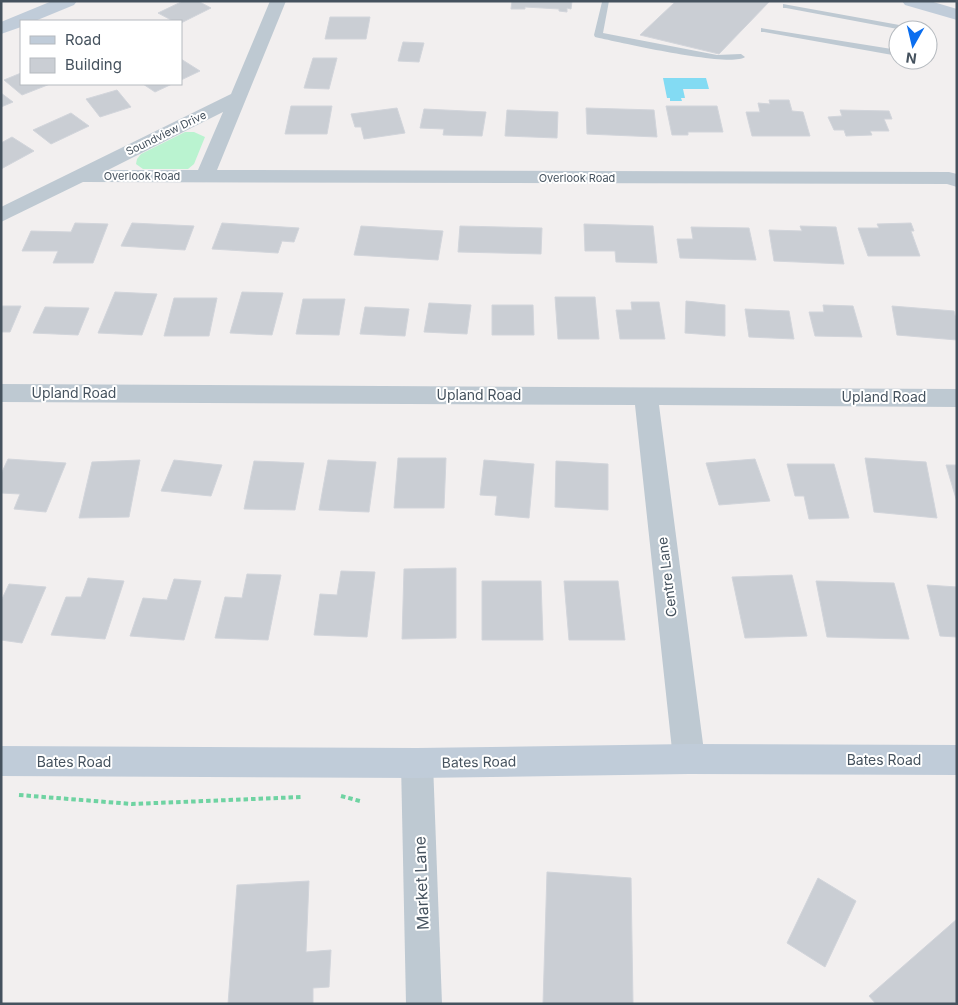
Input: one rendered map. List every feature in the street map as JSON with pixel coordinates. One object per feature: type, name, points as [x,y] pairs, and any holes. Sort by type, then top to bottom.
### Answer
[{"type":"street","points":[[23,20],[68,1]]},
{"type":"street","points":[[205,176],[278,1]]},
{"type":"street","points":[[911,1],[957,15]]},
{"type":"street","points":[[1,29],[20,21]]},
{"type":"street","name":"Soundview Drive","points":[[1,216],[239,98]]},
{"type":"street","name":"Overlook Road","points":[[80,176],[953,179]]},
{"type":"street","name":"Upland Road","points":[[1,393],[957,398]]},
{"type":"street","name":"Centre Lane","points":[[646,396],[688,759]]},
{"type":"street","name":"Bates Road","points":[[1,761],[417,763],[688,759],[957,760]]},
{"type":"street","name":"Market Lane","points":[[417,763],[424,1004]]},
{"type":"lane","points":[[606,2],[598,35],[717,58],[741,57]]},
{"type":"lane","points":[[786,6],[888,25]]},
{"type":"lane","points":[[764,30],[888,51]]},
{"type":"path","points":[[11,795],[132,804],[310,797]]},
{"type":"path","points":[[339,796],[360,801]]},
{"type":"green space","points":[[185,132],[194,132],[205,137],[194,164],[188,169],[143,169],[136,164],[141,154]]},
{"type":"water","points":[[663,78],[706,78],[709,89],[683,89],[685,98],[681,98],[682,101],[670,101],[670,98],[667,98]]},
{"type":"building","points":[[183,1],[198,1],[211,8],[182,22],[182,20],[171,20],[158,13]]},
{"type":"building","points":[[512,1],[572,1],[571,9],[567,8],[567,12],[559,11],[559,9],[525,7],[525,9],[511,9]]},
{"type":"building","points":[[668,1],[770,1],[719,54],[640,35],[674,3]]},
{"type":"building","points":[[330,17],[370,17],[366,39],[325,39]]},
{"type":"building","points":[[403,42],[424,43],[419,62],[398,61]]},
{"type":"building","points":[[313,58],[337,58],[329,89],[304,88]]},
{"type":"building","points":[[182,60],[200,71],[182,80]]},
{"type":"building","points":[[20,73],[20,85],[47,85],[22,95],[4,80]]},
{"type":"building","points":[[144,85],[170,85],[155,92]]},
{"type":"building","points":[[117,90],[131,107],[100,117],[86,99]]},
{"type":"building","points":[[1,93],[13,102],[1,107]]},
{"type":"building","points":[[769,100],[789,100],[792,111],[803,112],[810,136],[752,136],[746,112],[760,112],[758,103],[770,104]]},
{"type":"building","points":[[291,106],[332,106],[327,134],[285,134]]},
{"type":"building","points":[[666,106],[717,106],[723,132],[688,132],[688,135],[672,135]]},
{"type":"building","points":[[397,108],[405,133],[364,139],[361,127],[355,127],[351,114]]},
{"type":"building","points":[[586,108],[654,110],[657,137],[587,134]]},
{"type":"building","points":[[424,109],[486,112],[482,136],[443,135],[444,129],[420,128]]},
{"type":"building","points":[[507,110],[558,112],[557,138],[505,136]]},
{"type":"building","points":[[840,110],[889,111],[892,119],[884,119],[889,131],[870,131],[872,135],[846,136],[844,130],[834,130],[828,117],[842,116]]},
{"type":"building","points":[[71,113],[89,126],[51,144],[33,130]]},
{"type":"building","points":[[12,137],[34,151],[1,169],[1,143]]},
{"type":"building","points":[[75,223],[108,224],[93,263],[53,263],[58,251],[22,251],[31,231],[71,232]]},
{"type":"building","points":[[132,223],[194,226],[185,250],[121,246]]},
{"type":"building","points":[[222,223],[299,228],[294,242],[282,241],[278,253],[212,249]]},
{"type":"building","points":[[911,223],[914,231],[911,231],[920,256],[868,256],[858,228],[879,228],[877,224]]},
{"type":"building","points":[[584,224],[653,226],[657,263],[616,262],[615,251],[585,251]]},
{"type":"building","points":[[361,226],[443,231],[438,260],[354,255]]},
{"type":"building","points":[[460,226],[542,228],[541,254],[458,252]]},
{"type":"building","points":[[800,226],[836,227],[844,264],[774,261],[769,230],[802,231]]},
{"type":"building","points":[[691,227],[749,228],[756,260],[680,258],[677,239],[693,239]]},
{"type":"building","points":[[115,292],[157,294],[142,335],[98,333]]},
{"type":"building","points":[[242,292],[283,293],[272,335],[230,333]]},
{"type":"building","points":[[555,297],[595,297],[599,339],[558,339]]},
{"type":"building","points":[[174,298],[217,298],[209,336],[164,336]]},
{"type":"building","points":[[303,299],[345,299],[339,335],[296,334]]},
{"type":"building","points":[[686,301],[725,305],[725,336],[685,333]]},
{"type":"building","points":[[631,302],[659,302],[665,339],[620,339],[616,310],[632,310]]},
{"type":"building","points":[[429,303],[471,305],[467,334],[424,332]]},
{"type":"building","points":[[492,305],[533,305],[534,335],[492,335]]},
{"type":"building","points":[[823,305],[853,306],[862,337],[815,336],[809,312],[824,312]]},
{"type":"building","points":[[1,306],[21,306],[10,332],[1,332]]},
{"type":"building","points":[[892,306],[954,311],[957,323],[957,340],[897,335]]},
{"type":"building","points":[[45,307],[89,308],[78,335],[33,333]]},
{"type":"building","points":[[365,307],[409,309],[405,336],[360,334]]},
{"type":"building","points":[[745,309],[789,311],[794,339],[749,337]]},
{"type":"building","points":[[398,458],[446,458],[444,508],[394,508]]},
{"type":"building","points":[[865,458],[926,462],[937,518],[874,512]]},
{"type":"building","points":[[8,459],[66,463],[46,512],[14,509],[20,494],[1,493],[1,474]]},
{"type":"building","points":[[755,459],[770,501],[719,505],[706,463]]},
{"type":"building","points":[[140,460],[129,517],[79,518],[92,462]]},
{"type":"building","points":[[174,460],[222,465],[211,496],[161,491]]},
{"type":"building","points":[[328,460],[376,462],[369,512],[319,510]]},
{"type":"building","points":[[484,460],[534,464],[529,518],[495,515],[497,496],[480,495]]},
{"type":"building","points":[[254,461],[304,463],[295,510],[244,509]]},
{"type":"building","points":[[556,461],[608,464],[608,510],[555,507]]},
{"type":"building","points":[[787,464],[834,464],[849,518],[809,519],[804,496],[795,496]]},
{"type":"building","points":[[946,465],[957,465],[957,502]]},
{"type":"building","points":[[456,568],[456,638],[402,639],[404,569]]},
{"type":"building","points":[[341,571],[375,572],[367,637],[314,635],[320,594],[337,595]]},
{"type":"building","points":[[247,574],[281,575],[268,640],[215,638],[225,597],[242,598]]},
{"type":"building","points":[[792,575],[807,636],[745,638],[732,577]]},
{"type":"building","points":[[88,578],[124,581],[105,639],[51,635],[66,597],[81,597]]},
{"type":"building","points":[[174,579],[201,581],[184,640],[130,636],[143,598],[167,600]]},
{"type":"building","points":[[482,581],[541,581],[543,640],[482,640]]},
{"type":"building","points":[[564,581],[618,581],[625,640],[569,640]]},
{"type":"building","points":[[816,581],[894,583],[909,639],[827,637]]},
{"type":"building","points":[[9,584],[46,587],[22,643],[1,640],[1,601]]},
{"type":"building","points":[[927,585],[957,587],[957,637],[940,636]]},
{"type":"building","points":[[547,872],[631,878],[633,1004],[543,1004]]},
{"type":"building","points":[[818,878],[856,901],[825,967],[787,943]]},
{"type":"building","points":[[309,881],[306,952],[331,950],[329,987],[313,988],[313,1004],[228,1004],[237,885]]},
{"type":"building","points":[[957,919],[957,1001],[954,1004],[876,1004],[869,996]]}]
